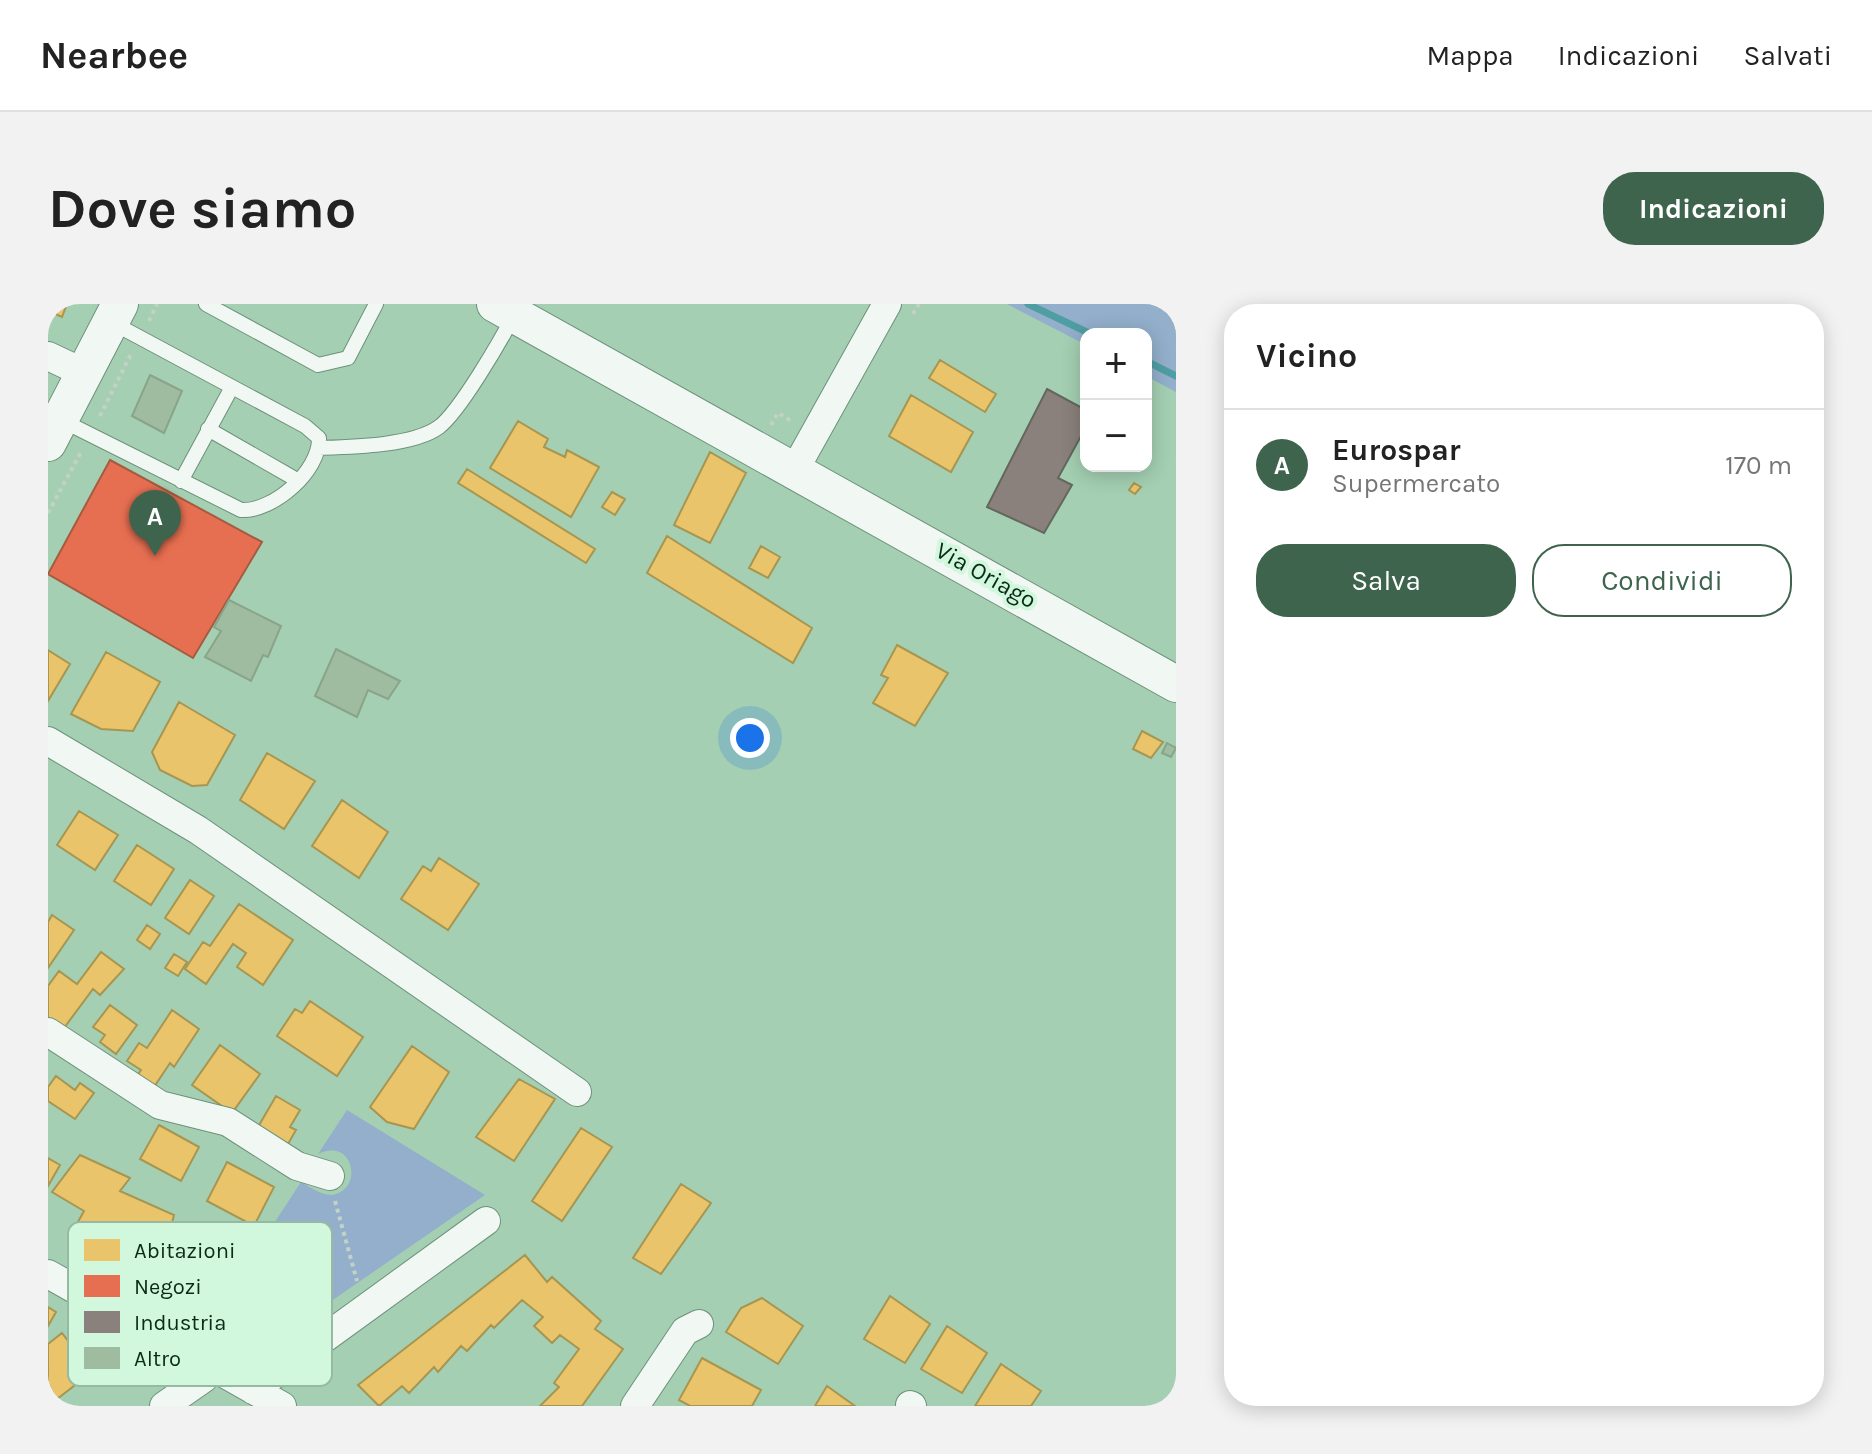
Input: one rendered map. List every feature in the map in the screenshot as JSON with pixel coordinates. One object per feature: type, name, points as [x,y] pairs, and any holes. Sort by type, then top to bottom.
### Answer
[{"type":"street","points":[[795,469],[887,304]]},
{"type":"street","name":"Via Oriago","points":[[504,309],[1176,684]]},
{"type":"street","points":[[63,437],[84,373],[123,321]]},
{"type":"street","points":[[48,356],[84,373]]},
{"type":"street","points":[[48,741],[198,830],[577,1092]]},
{"type":"street","points":[[48,1032],[160,1105],[228,1122],[297,1166],[330,1176]]},
{"type":"street","points":[[332,1333],[486,1221]]},
{"type":"street","points":[[48,1274],[68,1285]]},
{"type":"street","points":[[635,1406],[685,1331],[699,1324]]},
{"type":"street","points":[[164,1406],[193,1386]]},
{"type":"street","points":[[246,1386],[282,1406]]},
{"type":"street","points":[[253,1390],[259,1386]]},
{"type":"lane","points":[[206,304],[318,365],[348,358],[376,304]]},
{"type":"lane","points":[[319,448],[365,446],[429,433],[439,427],[461,399],[504,309]]},
{"type":"lane","points":[[63,437],[181,481],[235,508],[248,511],[278,498],[297,480],[319,448],[319,438],[311,430],[232,387],[123,321]]},
{"type":"lane","points":[[181,481],[232,387]]},
{"type":"lane","points":[[208,429],[297,480]]},
{"type":"path","points":[[100,416],[123,321],[157,304]]},
{"type":"path","points":[[764,436],[778,413],[803,426]]},
{"type":"path","points":[[48,513],[63,437]]},
{"type":"path","points":[[330,1176],[358,1283]]},
{"type":"shaded area","points":[[1007,304],[1176,304],[1176,392],[1152,379],[1152,328],[1080,328],[1080,342]]},
{"type":"shaded area","points":[[347,1110],[485,1195],[332,1300],[332,1222],[275,1222],[301,1182],[332,1195],[350,1182],[350,1165],[346,1157],[330,1151],[318,1154]]},
{"type":"building: Abitazioni","points":[[48,304],[67,304],[62,317],[48,311]]},
{"type":"building: Abitazioni","points":[[940,360],[996,394],[985,412],[929,378]]},
{"type":"building: Abitazioni","points":[[911,395],[973,432],[951,472],[889,436]]},
{"type":"building: Abitazioni","points":[[518,421],[548,439],[544,447],[565,457],[567,450],[599,467],[571,517],[490,468]]},
{"type":"building: Abitazioni","points":[[710,452],[746,473],[710,543],[674,525]]},
{"type":"building: Abitazioni","points":[[467,469],[595,549],[586,563],[458,483]]},
{"type":"building: Abitazioni","points":[[1134,483],[1141,487],[1135,494],[1129,490]]},
{"type":"building: Abitazioni","points":[[612,492],[625,499],[615,515],[602,507]]},
{"type":"building: Abitazioni","points":[[667,536],[812,628],[793,663],[647,573]]},
{"type":"building: Abitazioni","points":[[761,546],[780,557],[768,578],[749,568]]},
{"type":"building: Abitazioni","points":[[897,645],[948,673],[915,726],[873,703],[888,678],[881,675]]},
{"type":"building: Abitazioni","points":[[48,650],[70,664],[48,701]]},
{"type":"building: Abitazioni","points":[[106,652],[160,682],[133,731],[101,729],[71,714]]},
{"type":"building: Abitazioni","points":[[179,702],[235,735],[207,785],[192,786],[160,770],[152,752]]},
{"type":"building: Abitazioni","points":[[1142,731],[1163,742],[1151,758],[1133,749]]},
{"type":"building: Abitazioni","points":[[267,753],[315,781],[284,829],[240,800]]},
{"type":"building: Abitazioni","points":[[342,800],[388,832],[359,878],[312,846]]},
{"type":"building: Abitazioni","points":[[79,811],[118,835],[95,870],[57,845]]},
{"type":"building: Abitazioni","points":[[137,845],[174,869],[151,905],[114,881]]},
{"type":"building: Abitazioni","points":[[439,858],[479,884],[448,930],[401,899],[423,866],[431,871]]},
{"type":"building: Abitazioni","points":[[190,880],[214,896],[189,934],[165,918]]},
{"type":"building: Abitazioni","points":[[239,904],[293,940],[263,985],[237,967],[246,953],[233,944],[206,984],[185,969],[203,942],[210,946]]},
{"type":"building: Abitazioni","points":[[52,915],[74,930],[48,968],[48,922]]},
{"type":"building: Abitazioni","points":[[147,925],[160,934],[150,949],[137,940]]},
{"type":"building: Abitazioni","points":[[101,952],[124,969],[100,995],[93,989],[61,1032],[48,1018],[48,986],[59,971],[77,984]]},
{"type":"building: Abitazioni","points":[[174,954],[187,962],[178,976],[165,968]]},
{"type":"building: Abitazioni","points":[[310,1001],[363,1037],[337,1076],[277,1036],[295,1009],[302,1013]]},
{"type":"building: Abitazioni","points":[[110,1005],[137,1025],[116,1054],[100,1042],[105,1035],[93,1027]]},
{"type":"building: Abitazioni","points":[[172,1010],[199,1029],[174,1067],[170,1063],[152,1090],[135,1079],[141,1070],[127,1061],[139,1043],[147,1048]]},
{"type":"building: Abitazioni","points":[[220,1045],[260,1074],[232,1113],[192,1085]]},
{"type":"building: Abitazioni","points":[[412,1046],[449,1072],[414,1129],[387,1122],[370,1107]]},
{"type":"building: Abitazioni","points":[[56,1076],[75,1090],[80,1083],[94,1093],[75,1119],[48,1101],[48,1087]]},
{"type":"building: Abitazioni","points":[[519,1079],[555,1099],[514,1161],[476,1137]]},
{"type":"building: Abitazioni","points":[[276,1096],[300,1110],[290,1127],[296,1130],[288,1144],[258,1127]]},
{"type":"building: Abitazioni","points":[[159,1125],[199,1147],[181,1181],[140,1159]]},
{"type":"building: Abitazioni","points":[[581,1128],[612,1147],[562,1221],[532,1201]]},
{"type":"building: Abitazioni","points":[[80,1155],[130,1178],[120,1191],[174,1215],[172,1222],[78,1222],[84,1211],[52,1192]]},
{"type":"building: Abitazioni","points":[[48,1158],[60,1165],[48,1186]]},
{"type":"building: Abitazioni","points":[[227,1162],[274,1187],[256,1222],[246,1222],[207,1201]]},
{"type":"building: Abitazioni","points":[[681,1184],[711,1203],[661,1274],[633,1258]]},
{"type":"building: Abitazioni","points":[[525,1255],[547,1282],[552,1277],[601,1321],[595,1329],[623,1349],[582,1406],[540,1406],[559,1387],[554,1383],[579,1349],[560,1335],[552,1343],[534,1326],[543,1317],[522,1300],[494,1328],[491,1325],[467,1351],[461,1346],[438,1372],[434,1367],[409,1393],[402,1386],[379,1406],[358,1385]]},
{"type":"building: Abitazioni","points":[[890,1296],[930,1324],[905,1363],[864,1339]]},
{"type":"building: Abitazioni","points":[[762,1298],[803,1326],[778,1364],[726,1332],[741,1308]]},
{"type":"building: Abitazioni","points":[[48,1307],[56,1312],[48,1326]]},
{"type":"building: Abitazioni","points":[[947,1326],[987,1353],[962,1393],[921,1369]]},
{"type":"building: Abitazioni","points":[[62,1333],[68,1341],[68,1386],[74,1386],[48,1406],[48,1344]]},
{"type":"building: Abitazioni","points":[[702,1358],[761,1390],[752,1406],[690,1406],[679,1400]]},
{"type":"building: Abitazioni","points":[[1001,1364],[1041,1391],[1031,1406],[975,1406]]},
{"type":"building: Abitazioni","points":[[827,1386],[855,1406],[815,1406]]},
{"type":"building: Negozi","points":[[110,460],[262,542],[193,658],[48,574]]},
{"type":"building: Industria","points":[[1047,389],[1080,407],[1080,438],[1058,478],[1072,485],[1044,533],[987,507]]},
{"type":"building: Altro","points":[[150,375],[182,391],[164,433],[132,416]]},
{"type":"building: Altro","points":[[229,600],[281,626],[268,657],[263,655],[251,681],[205,657],[221,631],[214,627]]},
{"type":"building: Altro","points":[[336,649],[400,681],[388,699],[368,690],[357,717],[315,696]]},
{"type":"building: Altro","points":[[1167,743],[1176,748],[1171,757],[1162,753]]},
{"type":"waterway","points":[[1028,304],[1080,329]]},
{"type":"waterway","points":[[1152,364],[1176,376]]},
{"type":"place","name":"Eurospar","points":[[155,556]]}]
